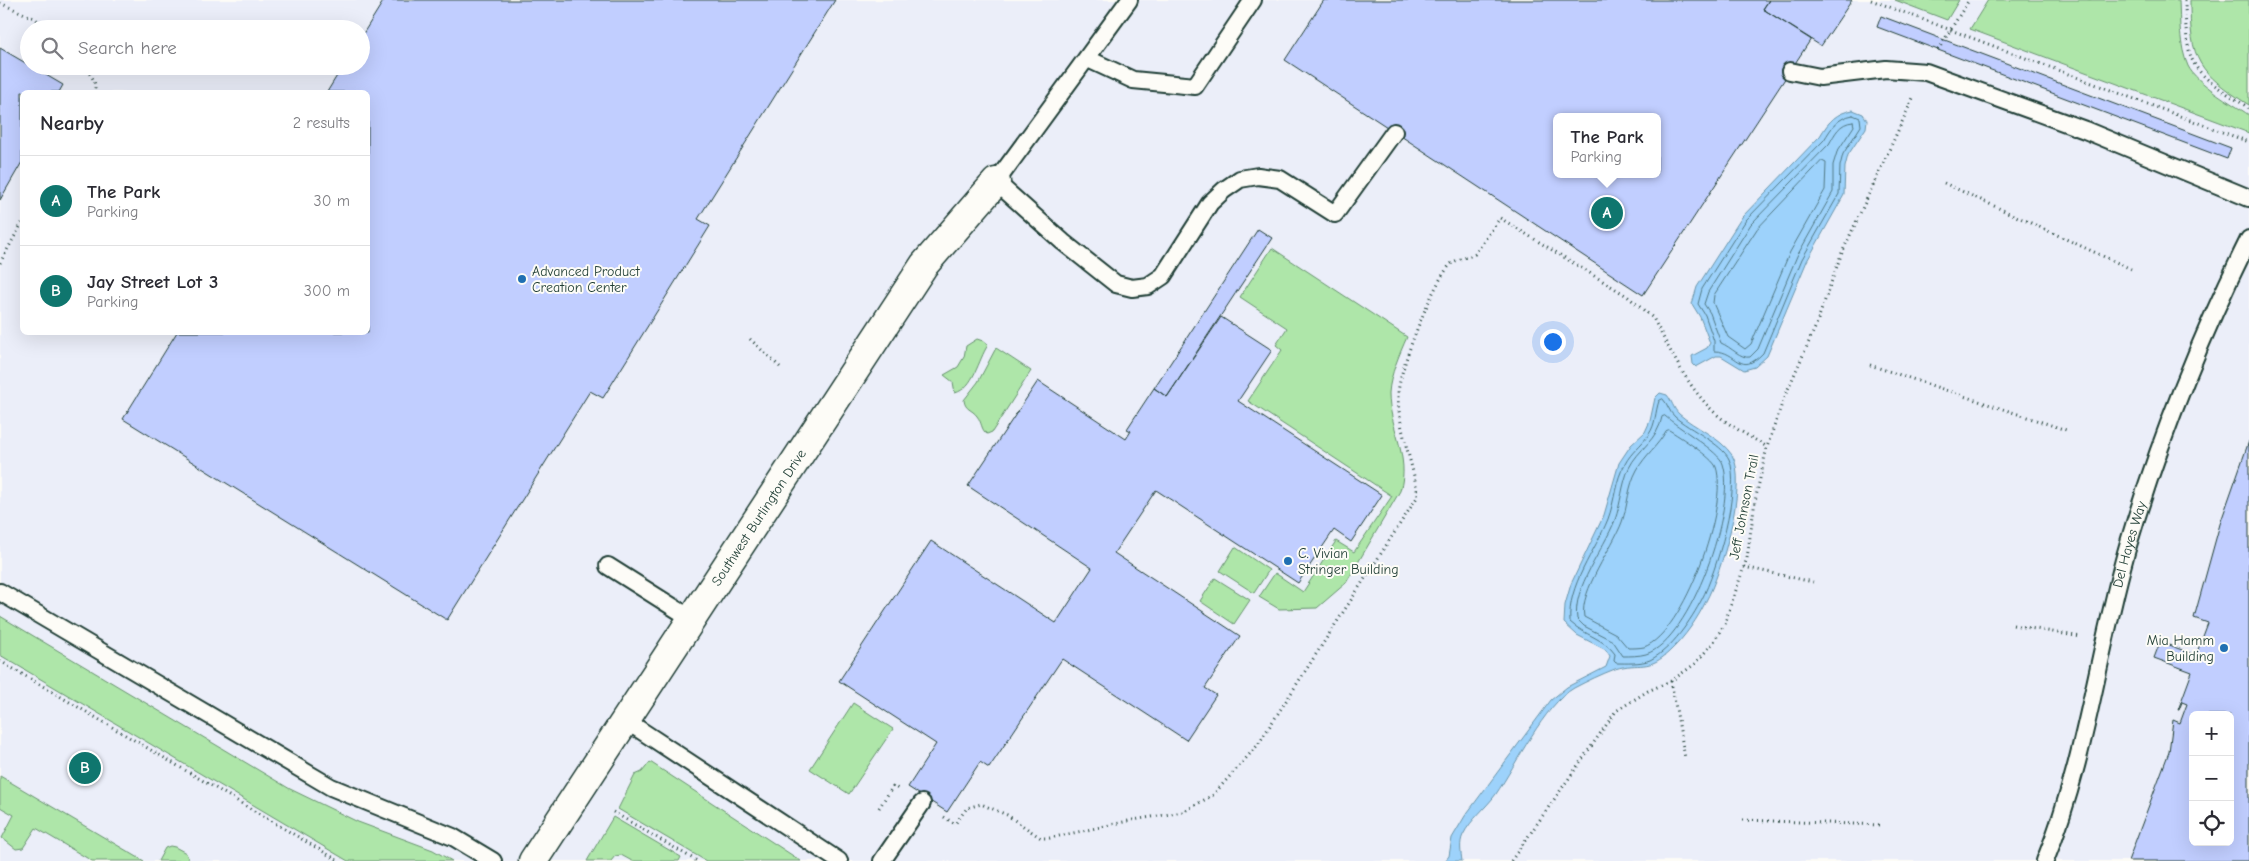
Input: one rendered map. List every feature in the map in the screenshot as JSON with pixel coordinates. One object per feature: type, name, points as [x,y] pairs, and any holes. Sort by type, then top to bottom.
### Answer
[{"type":"street","name":"Southwest Burlington Drive","points":[[533,861],[924,266],[996,182]]},
{"type":"lane","points":[[1130,0],[996,182],[1063,242],[1116,284],[1132,288],[1148,286],[1163,276],[1210,203],[1240,179],[1258,176],[1280,179],[1335,214],[1394,132]]},
{"type":"lane","points":[[1088,59],[1133,80],[1195,86],[1254,0]]},
{"type":"lane","points":[[1790,71],[1820,77],[1886,69],[1926,72],[2085,130],[2249,198]]},
{"type":"lane","name":"Del Hayes Way","points":[[2045,861],[2076,768],[2088,724],[2129,543],[2163,440],[2210,322],[2249,239]]},
{"type":"lane","points":[[608,566],[692,619]]},
{"type":"lane","points":[[0,592],[331,787],[453,836],[493,861]]},
{"type":"lane","points":[[625,720],[839,861]]},
{"type":"lane","points":[[882,861],[922,803]]},
{"type":"path","points":[[1871,0],[2249,142]]},
{"type":"path","points":[[1938,50],[1968,0]]},
{"type":"path","points":[[2185,0],[2185,34],[2194,66],[2203,77],[2249,108]]},
{"type":"path","points":[[0,3],[37,20]]},
{"type":"path","points":[[91,75],[95,90]]},
{"type":"path","name":"Jeff Johnson Trail","points":[[1511,861],[1616,711],[1648,691],[1671,681],[1695,664],[1713,643],[1727,618],[1744,567],[1755,501],[1767,447],[1784,398],[1815,328],[1841,255],[1914,96]]},
{"type":"path","points":[[1944,183],[2131,269]]},
{"type":"path","points":[[879,808],[893,786],[955,824],[967,808],[981,804],[1007,815],[1041,838],[1050,838],[1133,820],[1183,812],[1213,795],[1257,746],[1418,496],[1413,467],[1400,422],[1398,394],[1403,370],[1417,330],[1440,281],[1450,266],[1459,259],[1475,254],[1500,218],[1627,296],[1646,310],[1653,318],[1693,387],[1710,408],[1767,447]]},
{"type":"path","points":[[0,263],[20,227]]},
{"type":"path","points":[[750,338],[781,368]]},
{"type":"path","points":[[1870,365],[2066,430]]},
{"type":"path","points":[[1744,567],[1813,582]]},
{"type":"path","points":[[2013,625],[2106,641]]},
{"type":"path","points":[[0,661],[339,861]]},
{"type":"path","points":[[1671,681],[1685,758]]},
{"type":"path","points":[[613,812],[697,861]]},
{"type":"path","points":[[1743,820],[1882,825]]},
{"type":"shaded area","points":[[0,0],[2249,0],[2249,861],[0,861]]},
{"type":"green space","points":[[1895,0],[1959,0],[1947,20]]},
{"type":"green space","points":[[1988,0],[2179,0],[2181,42],[2188,66],[2199,80],[2249,115],[2249,133],[1970,29]]},
{"type":"green space","points":[[2190,0],[2249,0],[2249,105],[2218,83],[2200,63],[2192,38]]},
{"type":"green space","points":[[1272,248],[1407,337],[1393,372],[1389,393],[1392,418],[1403,466],[1400,491],[1346,583],[1317,608],[1279,609],[1259,597],[1275,573],[1303,592],[1336,541],[1354,552],[1392,496],[1248,401],[1282,350],[1276,345],[1287,328],[1240,297]]},
{"type":"green space","points":[[977,339],[988,345],[967,386],[955,393],[953,382],[944,375],[958,367],[964,357],[966,346]]},
{"type":"green space","points":[[996,348],[1031,371],[992,432],[987,434],[979,418],[967,408],[964,400],[978,382]]},
{"type":"green space","points":[[1235,547],[1269,570],[1254,593],[1220,571]]},
{"type":"green space","points":[[1215,578],[1250,600],[1234,624],[1200,601]]},
{"type":"green space","points":[[0,616],[290,789],[358,822],[433,850],[452,861],[348,861],[0,655]]},
{"type":"green space","points":[[853,703],[893,729],[849,794],[810,769]]},
{"type":"green space","points":[[650,762],[801,861],[706,861],[618,809],[635,775],[642,772]]},
{"type":"green space","points":[[0,776],[144,861],[92,861],[36,828],[23,848],[16,849],[2,838],[14,815],[0,807]]},
{"type":"green space","points":[[613,817],[681,857],[679,861],[632,861],[621,855],[615,856],[611,861],[587,861]]},
{"type":"green space","points":[[170,846],[186,853],[189,861],[158,861],[165,848]]},
{"type":"water","points":[[1853,110],[1863,114],[1867,120],[1866,128],[1848,155],[1845,167],[1844,195],[1807,261],[1767,356],[1755,367],[1744,370],[1721,356],[1716,356],[1696,367],[1693,364],[1692,356],[1707,348],[1710,343],[1700,317],[1692,304],[1697,287],[1742,217],[1834,119],[1842,113]]},
{"type":"water","points":[[1660,393],[1667,395],[1679,414],[1721,443],[1732,455],[1736,468],[1737,485],[1731,528],[1719,571],[1712,588],[1691,627],[1663,657],[1650,664],[1615,669],[1579,685],[1563,696],[1541,721],[1496,794],[1466,829],[1461,841],[1462,861],[1445,861],[1449,856],[1452,838],[1465,816],[1551,700],[1567,687],[1606,667],[1610,656],[1606,650],[1577,635],[1564,623],[1565,605],[1571,584],[1604,515],[1619,463],[1631,445],[1645,432],[1650,421],[1655,398]]},
{"type":"building","name":"Advanced Product Creation Center","points":[[384,0],[835,0],[698,219],[710,226],[603,398],[590,391],[447,620],[123,419],[175,335],[370,335],[370,90],[328,90],[337,75],[370,75],[370,23]]},
{"type":"building","points":[[1324,0],[1769,0],[1763,9],[1811,39],[1643,295],[1285,60]]},
{"type":"building","points":[[1769,0],[1852,0],[1821,46],[1763,9]]},
{"type":"building","points":[[1881,16],[2231,148],[2227,159],[1877,27]]},
{"type":"building","points":[[0,48],[20,60],[20,75],[46,75],[63,85],[60,90],[20,90],[20,165],[0,200]]},
{"type":"building","points":[[1258,229],[1272,238],[1167,397],[1154,388]]},
{"type":"building","name":"C. Vivian Stringer Building","points":[[1221,317],[1272,350],[1238,401],[1382,495],[1351,542],[1334,530],[1298,583],[1156,490],[1114,553],[1240,636],[1205,688],[1216,695],[1186,740],[1062,659],[989,768],[980,762],[947,812],[908,787],[936,744],[839,681],[931,541],[1056,623],[1092,568],[968,486],[1038,381],[1126,439],[1131,431],[1127,429],[1154,388],[1167,397]]},
{"type":"building","name":"Mia Hamm Building","points":[[2249,441],[2249,861],[2128,861],[2169,752],[2173,720],[2180,723],[2187,704],[2182,702],[2178,710],[2192,672],[2154,658],[2160,642],[2196,655],[2208,623],[2194,618],[2220,524]]},
{"type":"place","name":"The Park","points":[[1607,213]]},
{"type":"place","name":"Advanced Product Creation Center","points":[[522,279]]},
{"type":"place","name":"C. Vivian Stringer Building","points":[[1288,561]]},
{"type":"place","name":"Mia Hamm Building","points":[[2224,648]]},
{"type":"place","name":"Jay Street Lot 3","points":[[85,768]]}]
